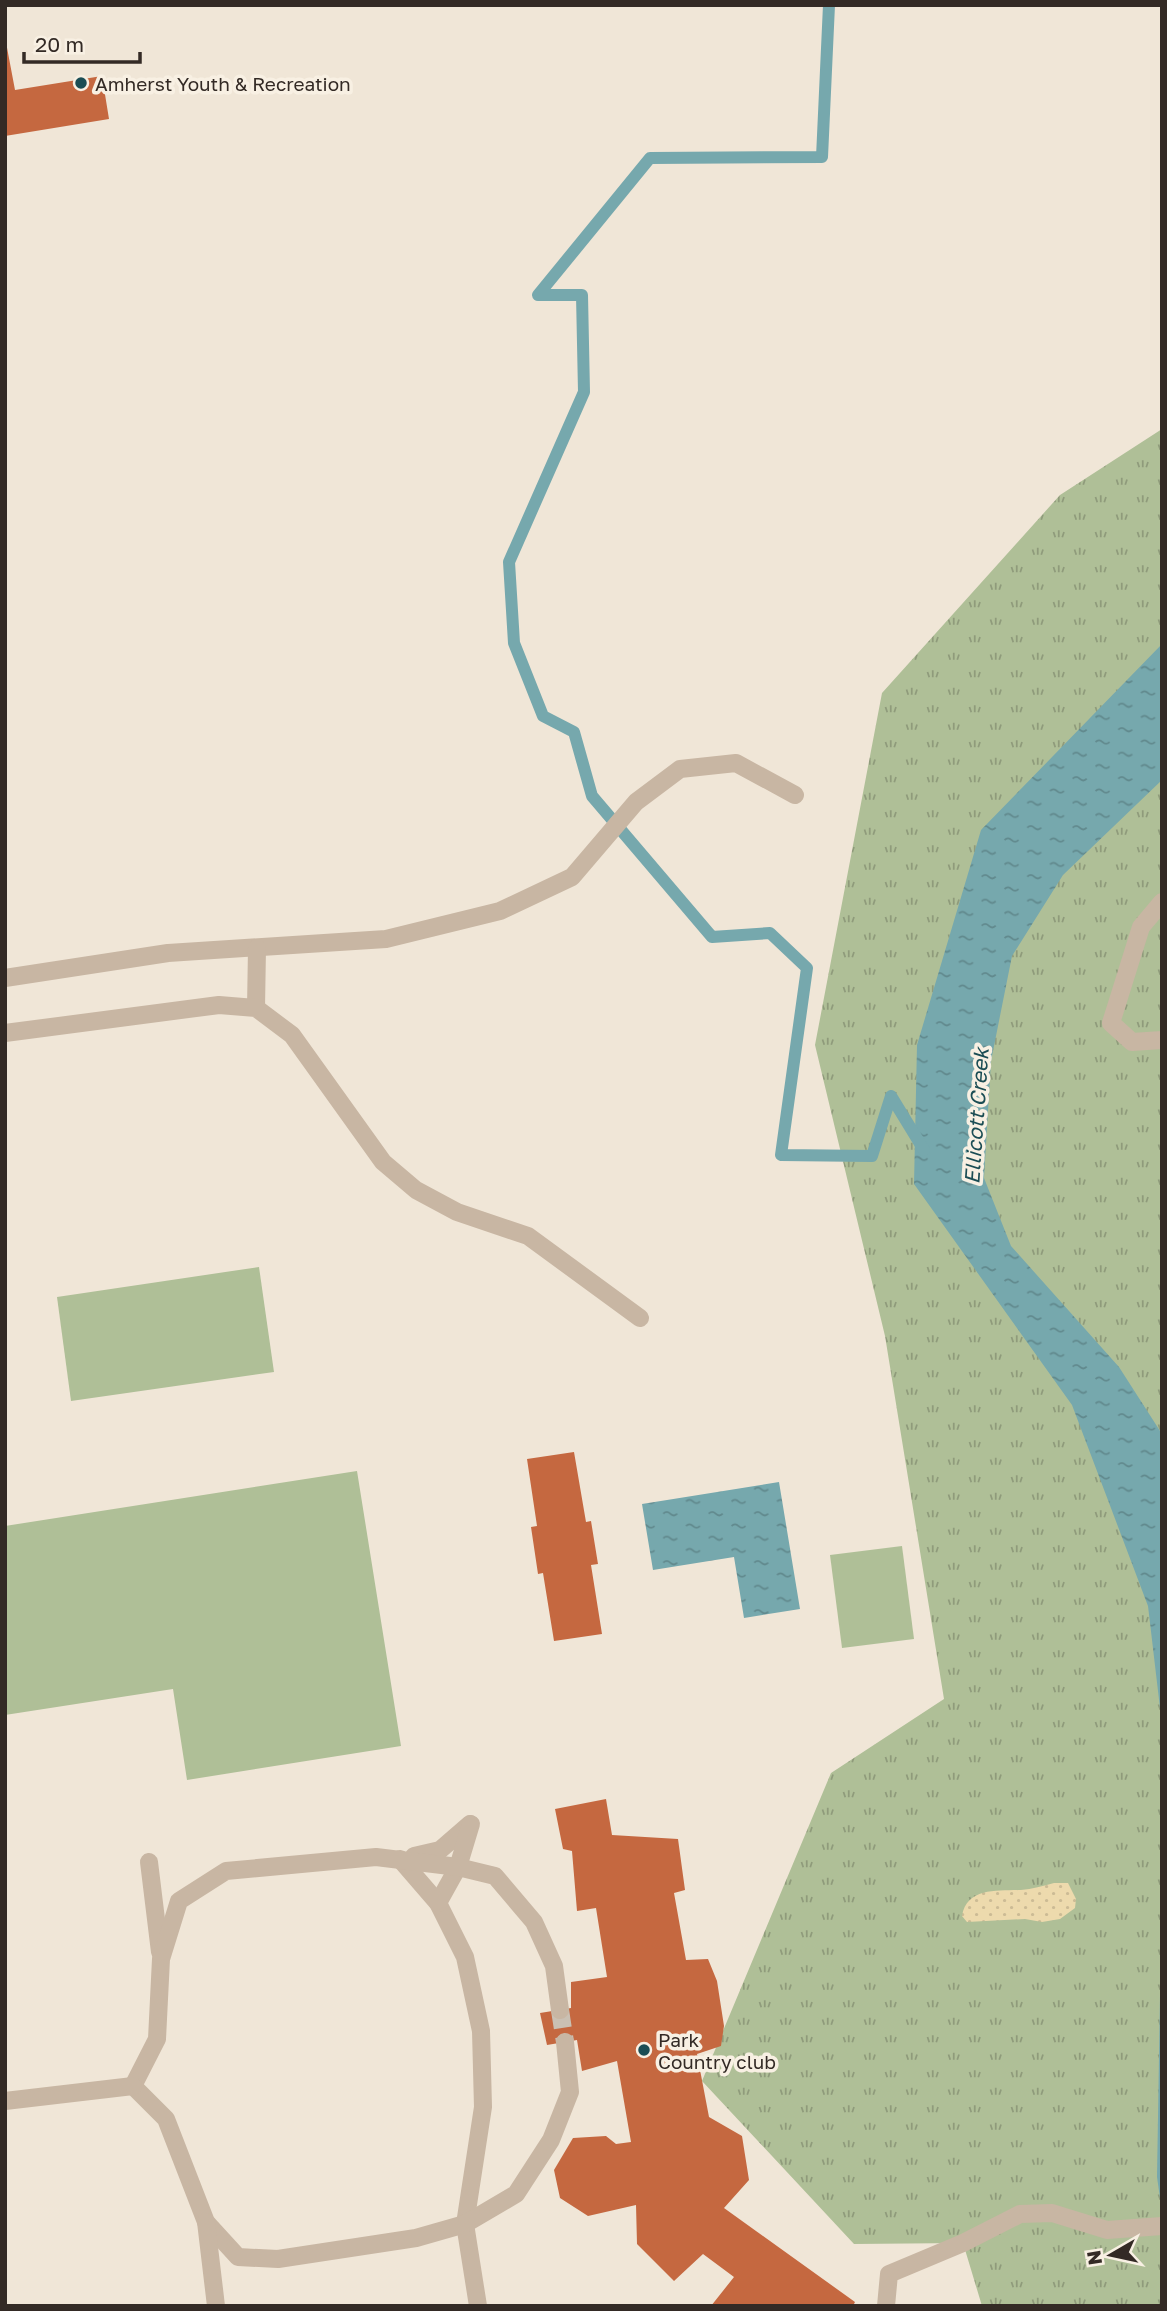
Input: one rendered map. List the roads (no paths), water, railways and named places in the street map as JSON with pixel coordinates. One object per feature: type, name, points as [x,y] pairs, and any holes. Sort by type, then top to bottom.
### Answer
[{"type":"lane","points":[[5,978],[168,953],[386,939],[500,911],[572,877],[634,805],[680,769],[736,762],[795,795]]},
{"type":"lane","points":[[1162,902],[1141,927],[1111,1023],[1132,1042],[1162,1040]]},
{"type":"lane","points":[[256,1008],[257,948]]},
{"type":"lane","points":[[5,1033],[219,1005],[256,1008],[292,1035],[383,1162],[416,1190],[457,1212],[528,1236],[640,1318]]},
{"type":"lane","points":[[400,1859],[440,1850],[471,1824],[458,1867],[438,1903]]},
{"type":"lane","points":[[161,1959],[179,1901],[226,1871],[376,1857],[400,1859],[458,1867],[495,1876],[534,1922],[554,1966],[560,2010]]},
{"type":"lane","points":[[400,1859],[438,1903],[465,1957],[481,2031],[483,2107],[464,2224],[478,2306]]},
{"type":"lane","points":[[132,2086],[156,2039],[161,1959],[149,1862]]},
{"type":"lane","points":[[206,2222],[238,2257],[278,2259],[416,2238],[464,2224],[516,2194],[551,2140],[570,2092],[565,2042]]},
{"type":"lane","points":[[5,2101],[132,2086]]},
{"type":"lane","points":[[132,2086],[166,2119],[206,2222],[216,2306]]},
{"type":"lane","points":[[886,2306],[889,2274],[963,2243],[1020,2214],[1052,2213],[1107,2230],[1123,2226],[1162,2225]]},
{"type":"water","name":"Ellicott Creek","points":[[1162,644],[1162,780],[1063,875],[1012,956],[991,1061],[984,1178],[1011,1246],[1119,1367],[1162,1434],[1162,1725],[1148,1606],[1072,1405],[914,1184],[917,1045],[981,830]]},
{"type":"water","points":[[779,1482],[800,1609],[744,1618],[734,1557],[653,1570],[642,1504]]},
{"type":"water","points":[[1162,1875],[1162,2212],[1157,2177]]},
{"type":"waterway","points":[[829,5],[822,157],[650,158],[538,295],[582,295],[584,392],[509,562],[514,643],[543,716],[574,732],[592,796],[712,937],[770,933],[807,968],[781,1155],[872,1156],[891,1096],[924,1150]]},
{"type":"tunnel","points":[[560,2010],[565,2042]]},
{"type":"place","name":"Amherst Youth & Recreation","points":[[81,83]]},
{"type":"place","name":"Park Country club","points":[[644,2050]]}]
